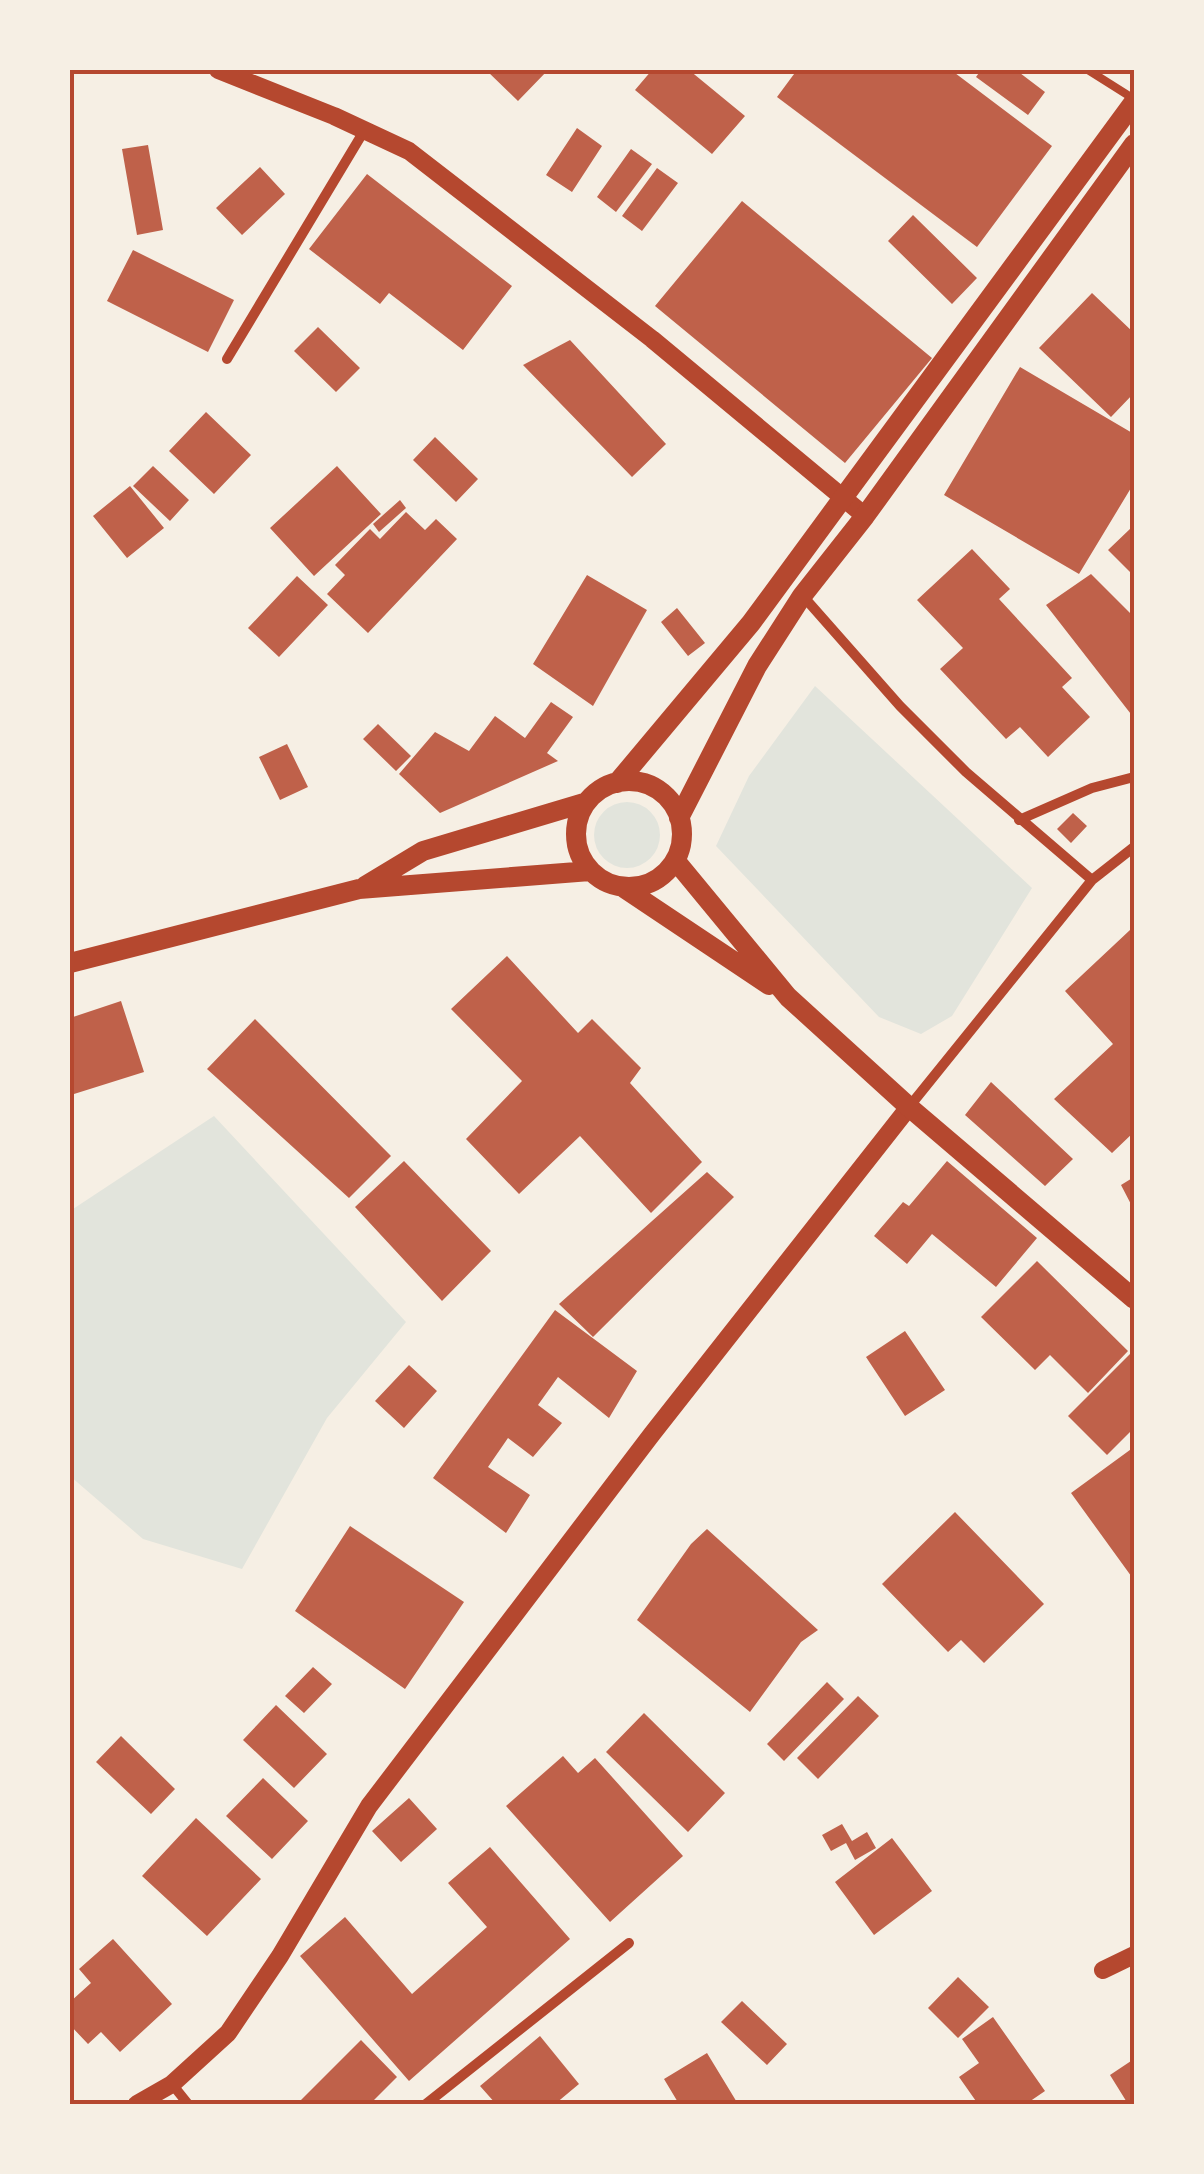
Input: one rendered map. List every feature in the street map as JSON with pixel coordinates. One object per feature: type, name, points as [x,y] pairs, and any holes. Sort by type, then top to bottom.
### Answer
[{"type":"main road","points":[[617,782],[750,624],[1134,100]]},
{"type":"main road","points":[[680,818],[757,666],[802,596],[865,516],[1134,144]]},
{"type":"main road","points":[[624,888],[654,881],[675,860],[682,832],[680,818],[662,792],[632,781],[617,782],[587,802],[576,830],[581,859],[590,871],[624,888],[788,998],[1134,1299]]},
{"type":"main road","points":[[359,890],[423,851],[587,802]]},
{"type":"main road","points":[[675,860],[788,998]]},
{"type":"main road","points":[[70,963],[359,890],[590,871]]},
{"type":"street","points":[[218,70],[409,151],[652,339],[865,516]]},
{"type":"street","points":[[227,359],[364,130]]},
{"type":"street","points":[[802,596],[900,706],[1019,820],[1092,880]]},
{"type":"street","points":[[1019,820],[1092,788],[1134,778]]},
{"type":"street","points":[[138,2104],[172,2084],[228,2033],[280,1956],[369,1806],[652,1434],[1092,880],[1134,846]]},
{"type":"street","points":[[426,2104],[629,1943]]},
{"type":"street","points":[[1103,1970],[1134,1955]]},
{"type":"street","points":[[172,2084],[188,2104]]},
{"type":"lane","points":[[1088,70],[1134,100]]},
{"type":"shaded area","points":[[815,686],[1032,888],[952,1016],[921,1034],[879,1017],[716,846],[749,776]]},
{"type":"shaded area","points":[[627,802],[650,812],[660,835],[650,858],[627,868],[604,858],[594,835],[604,812]]},
{"type":"shaded area","points":[[214,1116],[406,1322],[327,1418],[242,1569],[143,1539],[70,1476],[70,1211]]},
{"type":"building","points":[[486,70],[548,70],[518,101]]},
{"type":"building","points":[[652,70],[689,70],[745,116],[712,154],[635,90]]},
{"type":"building","points":[[797,70],[951,70],[1052,146],[977,247],[777,97]]},
{"type":"building","points":[[981,70],[1016,70],[1045,92],[1028,115],[976,77]]},
{"type":"building","points":[[577,128],[602,146],[572,192],[546,175]]},
{"type":"building","points":[[148,145],[163,230],[137,235],[122,149]]},
{"type":"building","points":[[631,149],[652,164],[616,212],[597,197]]},
{"type":"building","points":[[260,167],[285,194],[242,235],[216,208]]},
{"type":"building","points":[[657,168],[678,183],[642,231],[622,216]]},
{"type":"building","points":[[367,174],[512,286],[463,350],[389,293],[380,304],[309,249]]},
{"type":"building","points":[[742,201],[932,358],[845,463],[655,306]]},
{"type":"building","points":[[913,215],[977,278],[952,304],[888,241]]},
{"type":"building","points":[[133,250],[234,300],[208,352],[107,301]]},
{"type":"building","points":[[1092,293],[1134,333],[1134,393],[1111,417],[1039,348]]},
{"type":"building","points":[[318,327],[360,368],[336,392],[294,351]]},
{"type":"building","points":[[570,340],[666,444],[632,477],[523,365]]},
{"type":"building","points":[[1020,367],[1134,434],[1134,483],[1079,574],[944,495]]},
{"type":"building","points":[[206,412],[251,455],[214,494],[169,451]]},
{"type":"building","points":[[435,437],[478,479],[456,502],[413,460]]},
{"type":"building","points":[[153,466],[189,500],[170,521],[133,486]]},
{"type":"building","points":[[337,466],[381,514],[314,576],[270,528]]},
{"type":"building","points":[[130,486],[164,528],[127,558],[93,516]]},
{"type":"building","points":[[400,500],[406,508],[379,532],[373,524]]},
{"type":"building","points":[[406,512],[425,530],[436,519],[457,539],[368,633],[327,594],[345,575],[335,565],[370,529],[380,539]]},
{"type":"building","points":[[1131,528],[1134,531],[1134,576],[1108,550]]},
{"type":"building","points":[[972,549],[1010,589],[999,599],[1072,678],[1062,687],[1090,717],[1048,757],[1020,727],[1006,739],[940,669],[963,648],[917,600]]},
{"type":"building","points":[[1091,574],[1134,617],[1134,718],[1046,605]]},
{"type":"building","points":[[587,575],[647,610],[593,706],[533,664]]},
{"type":"building","points":[[297,576],[328,605],[279,657],[248,628]]},
{"type":"building","points":[[677,608],[705,643],[688,656],[661,622]]},
{"type":"building","points":[[551,702],[573,717],[547,753],[558,761],[440,813],[399,774],[435,732],[469,751],[495,716],[525,738]]},
{"type":"building","points":[[378,724],[411,756],[396,771],[363,739]]},
{"type":"building","points":[[287,744],[308,787],[280,800],[259,757]]},
{"type":"building","points":[[1073,813],[1087,826],[1071,843],[1057,829]]},
{"type":"building","points":[[1130,930],[1134,934],[1134,1132],[1112,1153],[1054,1099],[1113,1044],[1065,991]]},
{"type":"building","points":[[507,956],[578,1033],[592,1019],[641,1068],[630,1083],[702,1162],[651,1213],[580,1136],[519,1194],[466,1139],[522,1081],[451,1009]]},
{"type":"building","points":[[121,1001],[144,1072],[74,1094],[70,1081],[70,1018]]},
{"type":"building","points":[[255,1019],[391,1156],[349,1198],[207,1069]]},
{"type":"building","points":[[991,1082],[1073,1159],[1045,1186],[965,1115]]},
{"type":"building","points":[[404,1161],[491,1251],[442,1301],[355,1207]]},
{"type":"building","points":[[947,1161],[1037,1238],[996,1287],[932,1234],[907,1264],[874,1236],[903,1202],[909,1206]]},
{"type":"building","points":[[707,1172],[734,1197],[593,1337],[559,1304]]},
{"type":"building","points":[[1134,1177],[1134,1210],[1121,1185]]},
{"type":"building","points":[[1037,1261],[1128,1351],[1088,1393],[1050,1355],[1035,1370],[981,1317]]},
{"type":"building","points":[[555,1310],[637,1371],[609,1418],[558,1377],[538,1405],[562,1423],[533,1457],[508,1438],[488,1467],[530,1495],[506,1533],[433,1478]]},
{"type":"building","points":[[905,1331],[945,1390],[905,1416],[866,1357]]},
{"type":"building","points":[[1134,1350],[1134,1428],[1107,1455],[1068,1416]]},
{"type":"building","points":[[409,1365],[437,1391],[404,1428],[375,1401]]},
{"type":"building","points":[[1134,1447],[1134,1580],[1071,1493]]},
{"type":"building","points":[[955,1512],[1044,1604],[984,1663],[961,1640],[948,1652],[882,1584]]},
{"type":"building","points":[[350,1526],[464,1602],[405,1689],[295,1611]]},
{"type":"building","points":[[707,1529],[818,1630],[801,1642],[750,1712],[637,1620],[691,1544]]},
{"type":"building","points":[[313,1667],[332,1684],[304,1713],[285,1696]]},
{"type":"building","points":[[827,1682],[844,1699],[784,1761],[767,1744]]},
{"type":"building","points":[[858,1696],[879,1716],[818,1779],[797,1758]]},
{"type":"building","points":[[276,1705],[327,1754],[294,1788],[243,1740]]},
{"type":"building","points":[[644,1713],[725,1793],[688,1832],[606,1752]]},
{"type":"building","points":[[121,1736],[175,1789],[151,1814],[96,1762]]},
{"type":"building","points":[[563,1756],[578,1773],[595,1758],[683,1856],[610,1922],[506,1806]]},
{"type":"building","points":[[263,1778],[308,1821],[272,1859],[226,1816]]},
{"type":"building","points":[[409,1798],[437,1829],[401,1862],[372,1831]]},
{"type":"building","points":[[196,1818],[261,1879],[207,1936],[142,1876]]},
{"type":"building","points":[[842,1824],[852,1841],[867,1832],[876,1848],[855,1860],[846,1843],[831,1851],[822,1835]]},
{"type":"building","points":[[892,1838],[932,1891],[874,1935],[835,1882]]},
{"type":"building","points":[[490,1847],[570,1939],[409,2081],[300,1956],[345,1917],[412,1994],[487,1927],[448,1883]]},
{"type":"building","points":[[113,1939],[172,2004],[120,2052],[101,2032],[88,2044],[70,2025],[70,2002],[91,1983],[79,1969]]},
{"type":"building","points":[[958,1977],[989,2007],[958,2038],[928,2008]]},
{"type":"building","points":[[742,2001],[787,2044],[767,2065],[721,2022]]},
{"type":"building","points":[[993,2017],[1045,2091],[1026,2104],[978,2104],[959,2077],[979,2063],[962,2039]]},
{"type":"building","points":[[540,2036],[579,2084],[555,2104],[496,2104],[480,2086]]},
{"type":"building","points":[[361,2040],[397,2077],[370,2104],[305,2104],[301,2100]]},
{"type":"building","points":[[707,2053],[738,2104],[679,2104],[664,2079]]},
{"type":"building","points":[[1134,2059],[1134,2100],[1128,2104],[1110,2075]]}]
